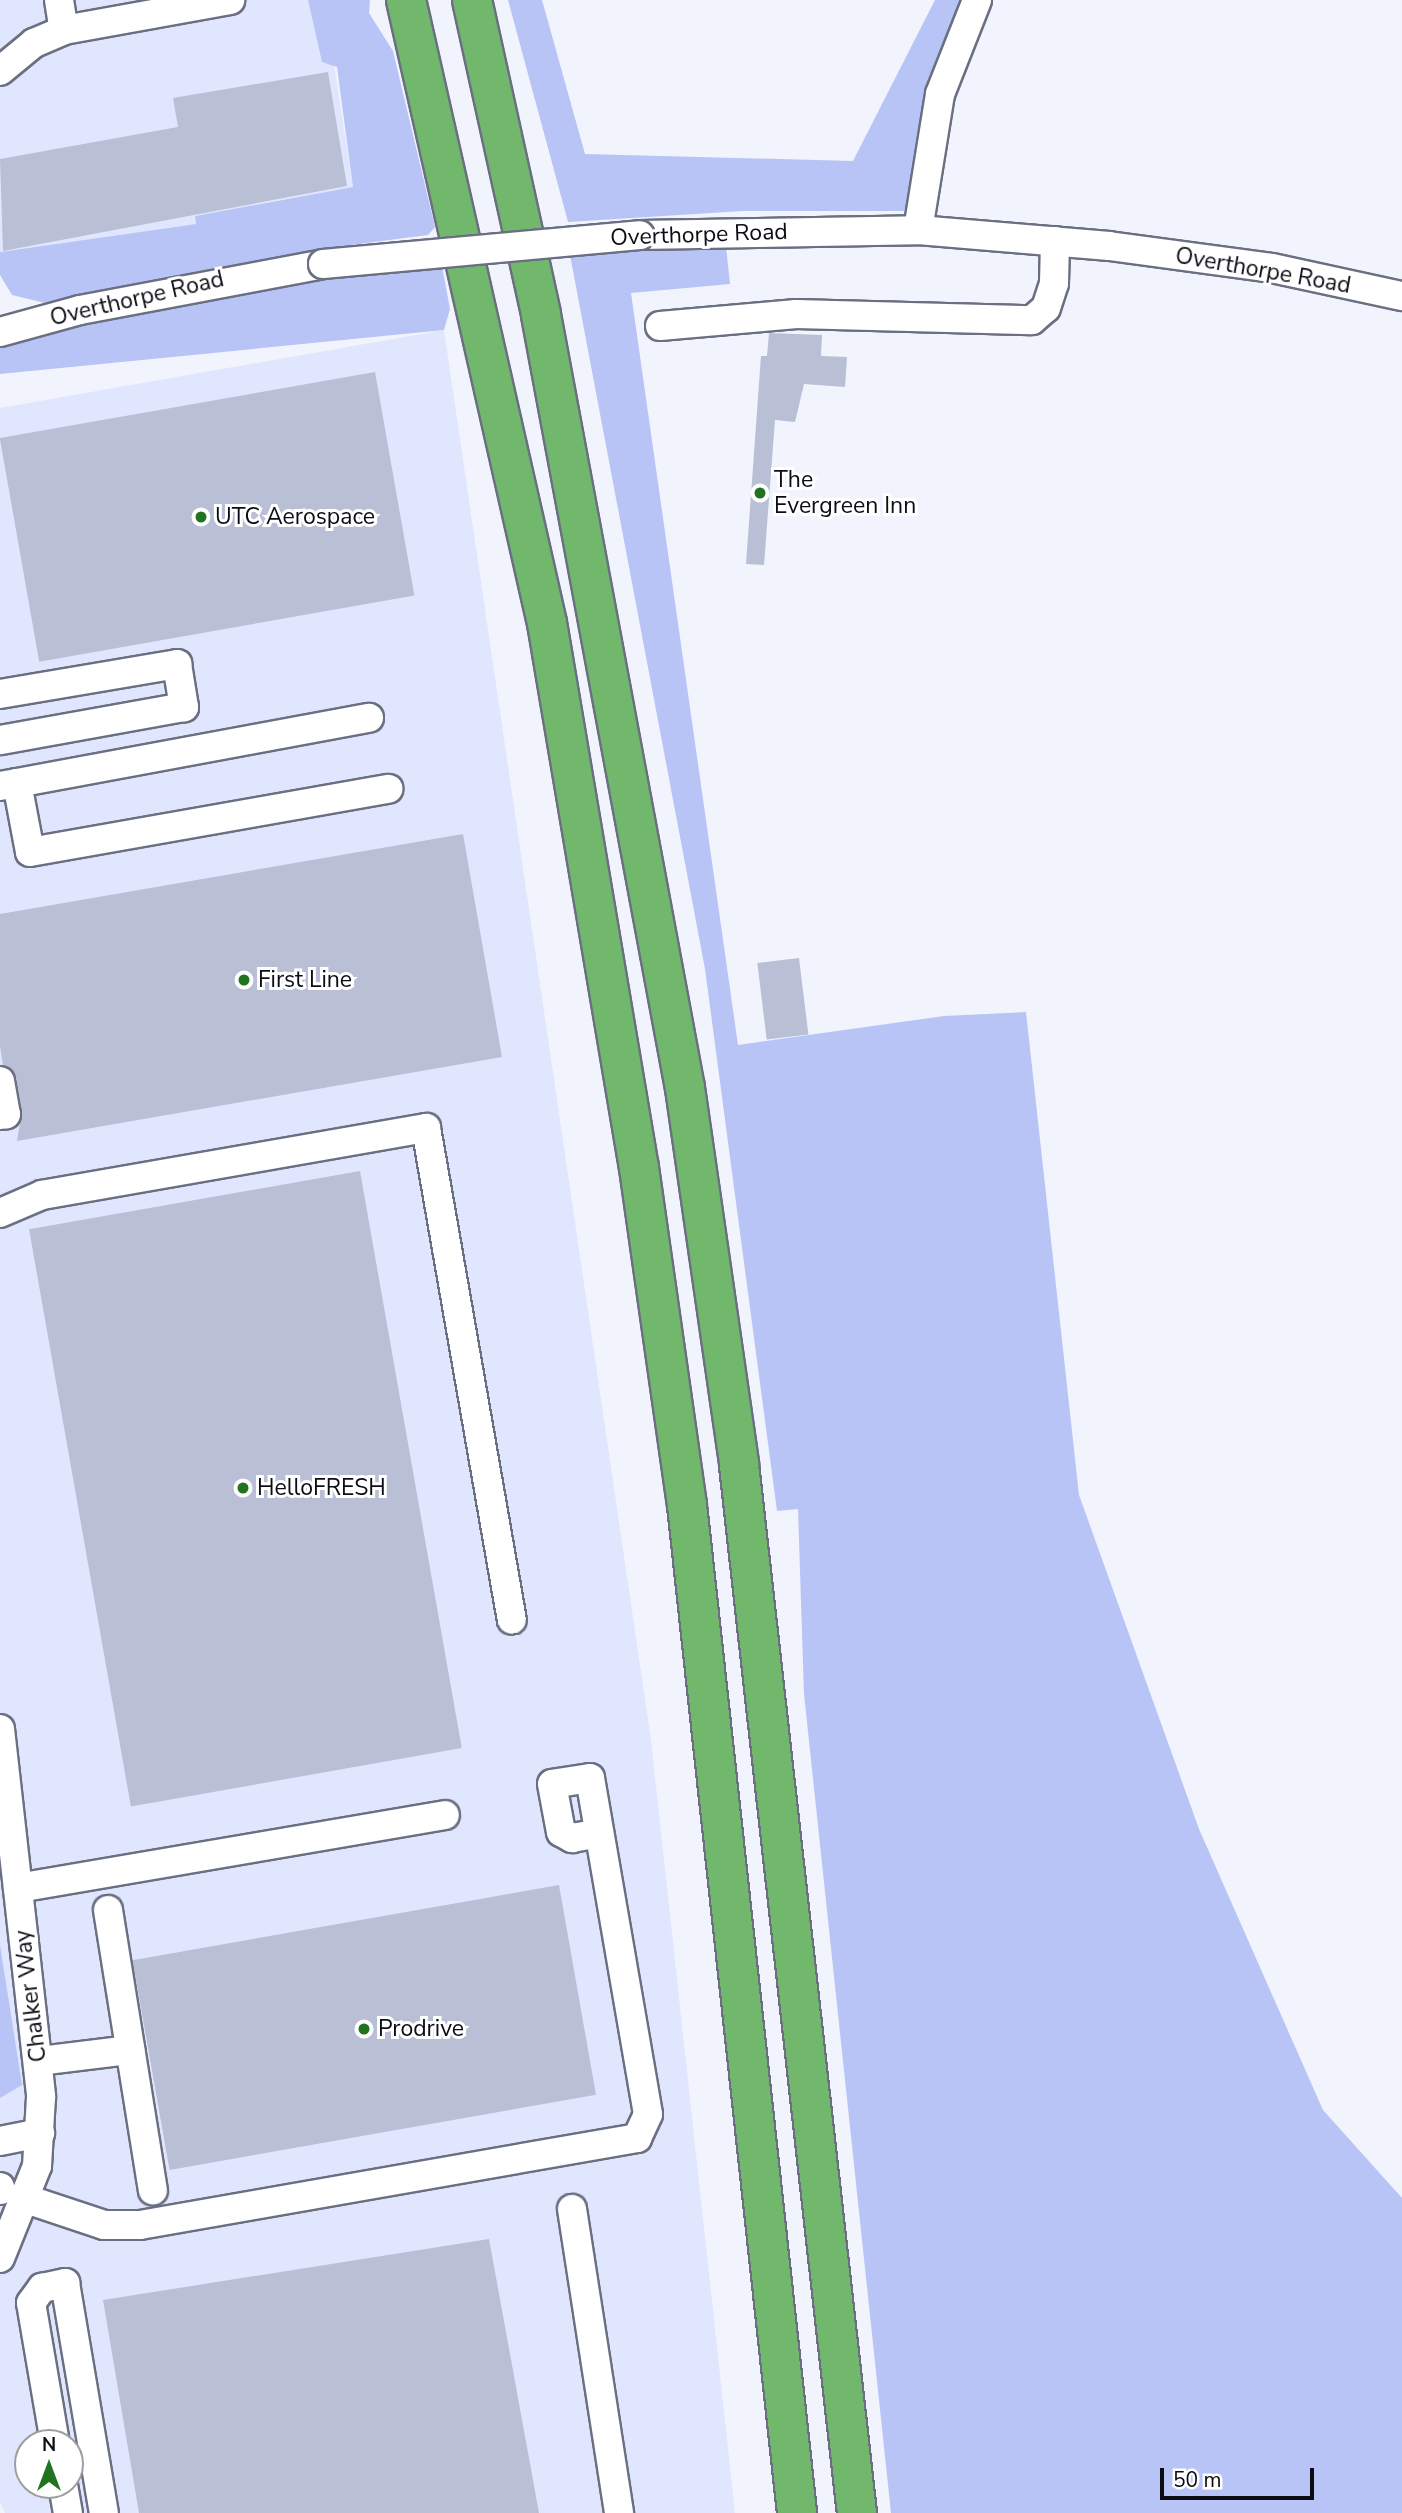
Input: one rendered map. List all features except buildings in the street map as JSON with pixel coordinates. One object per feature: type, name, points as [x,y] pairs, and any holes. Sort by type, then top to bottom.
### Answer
[{"type":"highway","points":[[406,0],[547,624],[639,1168],[687,1505],[797,2513]]},
{"type":"highway","points":[[472,0],[552,369],[685,1088],[739,1465],[857,2513]]},
{"type":"street","points":[[59,0],[64,30]]},
{"type":"street","points":[[0,71],[64,30],[230,0]]},
{"type":"street","points":[[918,230],[940,94],[977,0]]},
{"type":"street","name":"Overthorpe Road","points":[[0,332],[80,310],[323,264],[640,235],[918,230],[1055,241],[1272,268],[1402,296]]},
{"type":"street","points":[[660,326],[796,314],[1032,320],[1046,308],[1054,283],[1055,241]]},
{"type":"street","points":[[0,694],[177,664],[184,707],[0,740]]},
{"type":"street","points":[[369,718],[8,784],[30,852],[388,789]]},
{"type":"street","points":[[0,1081],[6,1114],[0,1115]]},
{"type":"street","points":[[0,1213],[42,1195],[426,1128],[512,1620]]},
{"type":"street","name":"Chalker Way","points":[[0,1729],[40,2061],[40,2133],[9,2192],[0,2258]]},
{"type":"street","points":[[18,1888],[445,1815]]},
{"type":"street","points":[[9,2192],[104,2225],[140,2225],[637,2138],[648,2114],[599,1833]]},
{"type":"street","points":[[108,1910],[153,2190]]},
{"type":"street","points":[[40,2061],[130,2050]]},
{"type":"street","points":[[0,2141],[40,2133]]},
{"type":"street","points":[[572,2209],[619,2513]]},
{"type":"street","points":[[53,2429],[31,2303],[42,2288],[65,2283],[104,2513]]},
{"type":"shaded area","points":[[0,0],[324,0],[353,187],[195,216],[196,224],[0,252]]},
{"type":"shaded area","points":[[308,0],[370,0],[369,13],[393,51],[435,227],[428,235],[320,249],[45,303],[12,295],[0,275],[0,252],[196,224],[195,216],[353,187],[337,67],[322,62]]},
{"type":"shaded area","points":[[508,0],[542,0],[585,154],[853,161],[935,0],[967,0],[908,211],[743,211],[568,222]]},
{"type":"shaded area","points":[[726,246],[730,284],[631,293],[738,1045],[944,1016],[1026,1012],[1079,1495],[1199,1829],[1323,2110],[1402,2198],[1402,2513],[891,2513],[804,1694],[798,1509],[777,1511],[705,969],[570,255]]},
{"type":"shaded area","points":[[442,266],[450,309],[444,330],[0,374],[0,347],[47,330],[280,284]]},
{"type":"shaded area","points":[[444,330],[651,1740],[735,2513],[5,2513],[0,2502],[0,408]]},
{"type":"shaded area","points":[[0,1945],[22,2085],[0,2098]]},
{"type":"place","name":"The Evergreen Inn","points":[[760,493]]},
{"type":"place","name":"UTC Aerospace","points":[[201,517]]},
{"type":"place","name":"First Line","points":[[244,980]]},
{"type":"place","name":"HelloFRESH","points":[[243,1488]]},
{"type":"place","name":"Prodrive","points":[[364,2029]]}]
